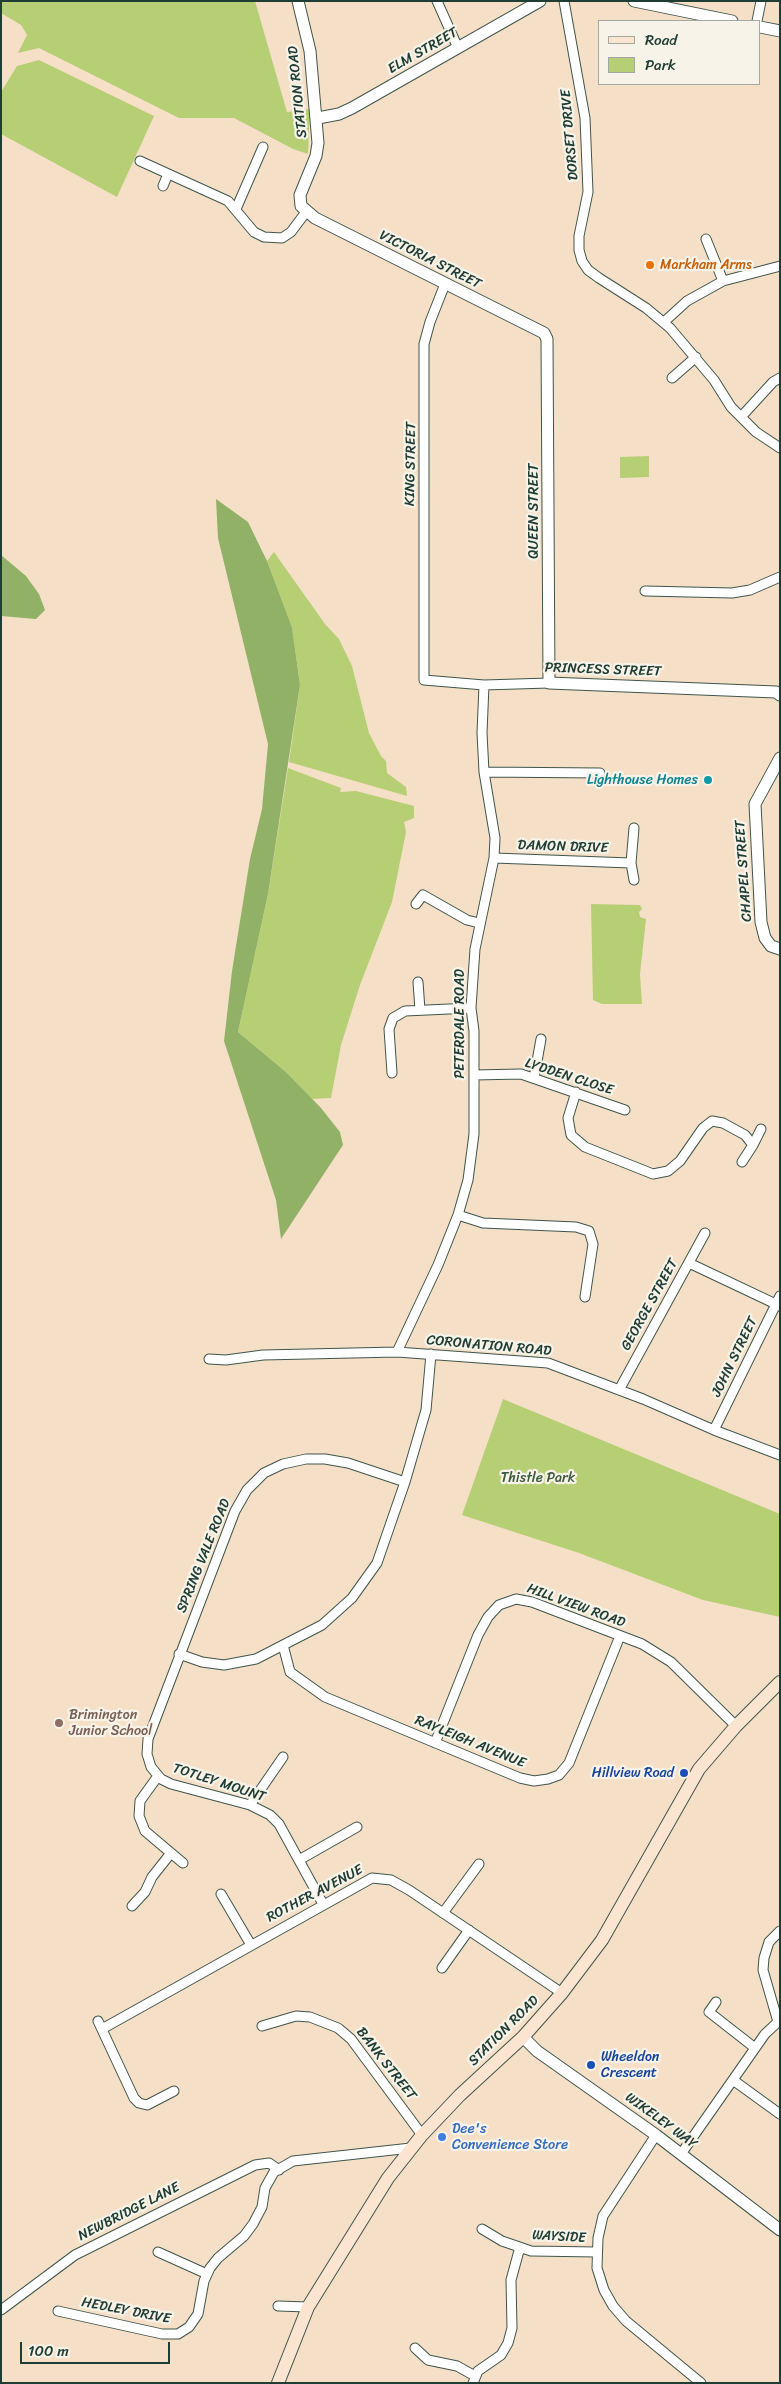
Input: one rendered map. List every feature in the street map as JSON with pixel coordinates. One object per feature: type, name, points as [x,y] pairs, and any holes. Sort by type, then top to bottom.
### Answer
[{"type":"main road","name":"STATION ROAD","points":[[278,2383],[308,2307],[388,2178],[422,2134],[460,2095],[523,2037],[562,1993],[602,1940],[699,1769],[736,1726],[780,1682]]},
{"type":"street","name":"STATION ROAD","points":[[298,1],[310,51],[318,118],[316,156],[300,194],[303,209]]},
{"type":"street","points":[[437,1],[458,48]]},
{"type":"street","name":"ELM STREET","points":[[318,118],[338,114],[352,108],[540,1]]},
{"type":"street","name":"DORSET DRIVE","points":[[564,1],[585,118],[588,192],[579,236],[580,256],[588,270],[664,322],[696,357],[714,380],[731,407],[756,432],[780,448]]},
{"type":"street","points":[[634,1],[727,20]]},
{"type":"street","points":[[757,20],[761,1]]},
{"type":"street","points":[[761,27],[780,31]]},
{"type":"street","points":[[236,209],[263,148]]},
{"type":"street","points":[[140,161],[228,201],[254,232],[273,239],[282,238],[291,232],[303,209]]},
{"type":"street","points":[[163,186],[168,174]]},
{"type":"street","name":"VICTORIA STREET","points":[[303,209],[544,333],[546,339]]},
{"type":"street","points":[[706,239],[723,281]]},
{"type":"street","points":[[664,322],[687,301],[723,281],[780,266]]},
{"type":"street","name":"KING STREET","points":[[424,680],[422,647],[424,344],[432,314],[446,284]]},
{"type":"street","name":"QUEEN STREET","points":[[546,339],[549,683]]},
{"type":"street","points":[[672,378],[696,357]]},
{"type":"street","points":[[741,417],[773,382],[780,378]]},
{"type":"street","points":[[645,591],[732,593],[750,590],[780,576]]},
{"type":"street","name":"PRINCESS STREET","points":[[424,680],[484,684],[549,683],[776,692],[780,695]]},
{"type":"street","name":"PETERDALE ROAD","points":[[397,1352],[438,1266],[458,1215],[468,1180],[474,1134],[471,1008],[475,949],[494,858],[495,838],[484,772],[484,684]]},
{"type":"street","name":"CHAPEL STREET","points":[[780,758],[755,804],[761,922],[768,942],[771,946],[780,949]]},
{"type":"street","points":[[484,772],[600,773]]},
{"type":"street","points":[[634,828],[631,863],[634,880]]},
{"type":"street","name":"DAMON DRIVE","points":[[494,858],[631,863]]},
{"type":"street","points":[[416,904],[423,894],[467,920],[479,923]]},
{"type":"street","points":[[418,982],[420,1010]]},
{"type":"street","points":[[392,1073],[389,1029],[393,1018],[405,1012],[420,1010],[471,1008]]},
{"type":"street","points":[[534,1078],[541,1039]]},
{"type":"street","name":"LYDDEN CLOSE","points":[[474,1075],[521,1074],[625,1110]]},
{"type":"street","points":[[576,1092],[568,1118],[571,1134],[585,1147],[653,1174],[668,1171],[680,1161],[703,1128],[712,1121],[723,1123],[745,1135],[753,1145]]},
{"type":"street","points":[[742,1162],[761,1128]]},
{"type":"street","points":[[458,1215],[484,1223],[576,1226],[589,1231],[593,1244],[585,1296]]},
{"type":"street","name":"GEORGE STREET","points":[[619,1390],[705,1233]]},
{"type":"street","points":[[689,1263],[778,1302]]},
{"type":"street","name":"JOHN STREET","points":[[714,1430],[778,1302]]},
{"type":"street","name":"CORONATION ROAD","points":[[209,1358],[226,1360],[263,1355],[397,1352],[548,1363],[780,1455]]},
{"type":"street","points":[[179,1654],[202,1662],[232,1664],[256,1659],[322,1625],[352,1598],[377,1563],[405,1482],[426,1410],[431,1354]]},
{"type":"street","name":"SPRING VALE ROAD","points":[[152,1767],[147,1754],[148,1739],[235,1510],[247,1490],[264,1473],[284,1464],[306,1459],[325,1459],[348,1463],[405,1482]]},
{"type":"street","name":"HILL VIEW ROAD","points":[[435,1743],[478,1635],[488,1617],[499,1605],[516,1599],[532,1602],[642,1644],[671,1662],[736,1726]]},
{"type":"street","name":"RAYLEIGH AVENUE","points":[[283,1645],[290,1672],[325,1697],[520,1778],[534,1781],[560,1775],[569,1763],[620,1636]]},
{"type":"street","points":[[250,1805],[283,1757]]},
{"type":"street","name":"TOTLEY MOUNT","points":[[152,1767],[158,1776],[171,1784],[250,1805],[270,1815],[279,1824],[323,1904]]},
{"type":"street","points":[[158,1776],[140,1801],[139,1816],[145,1831],[183,1864]]},
{"type":"street","points":[[299,1860],[357,1827]]},
{"type":"street","points":[[132,1906],[145,1892],[152,1876],[171,1853]]},
{"type":"street","points":[[444,1913],[478,1864]]},
{"type":"street","name":"ROTHER AVENUE","points":[[174,2091],[147,2104],[139,2104],[134,2098],[100,2025],[372,1878],[391,1880],[444,1913],[562,1993]]},
{"type":"street","points":[[221,1894],[251,1945]]},
{"type":"street","points":[[442,1968],[469,1930]]},
{"type":"street","points":[[681,2154],[765,2034],[779,2021],[763,1964],[769,1942],[780,1931]]},
{"type":"street","points":[[716,2002],[709,2012],[755,2048]]},
{"type":"street","name":"BANK STREET","points":[[262,2026],[296,2016],[303,2016],[325,2021],[338,2028],[351,2039],[422,2134]]},
{"type":"street","name":"WIKELEY WAY","points":[[523,2037],[537,2051],[656,2135],[780,2230]]},
{"type":"street","points":[[733,2080],[780,2114]]},
{"type":"street","points":[[656,2135],[604,2216],[598,2238],[597,2268],[604,2290],[612,2306],[626,2321],[701,2383]]},
{"type":"street","points":[[277,2171],[293,2161],[411,2148]]},
{"type":"street","name":"NEWBRIDGE LANE","points":[[1,2310],[75,2255],[255,2165],[269,2163],[277,2171]]},
{"type":"street","name":"HEDLEY DRIVE","points":[[58,2311],[162,2334],[178,2334],[189,2327],[198,2314],[207,2274],[218,2258],[244,2236],[253,2224],[262,2207],[265,2188],[277,2171]]},
{"type":"street","name":"WAYSIDE","points":[[482,2229],[502,2241],[531,2251],[559,2253],[597,2252]]},
{"type":"street","name":"WAYSIDE","points":[[474,2379],[478,2371],[501,2355],[508,2343],[512,2328],[511,2280],[520,2247]]},
{"type":"street","points":[[158,2252],[207,2274]]},
{"type":"street","points":[[278,2306],[308,2307]]},
{"type":"street","points":[[414,2348],[428,2360],[457,2366],[474,2379]]},
{"type":"green space","points":[[1,1],[255,1],[287,112],[310,109],[308,154],[293,149],[234,118],[179,118],[39,48],[18,53],[27,35],[21,25],[1,13]]},
{"type":"green space","points":[[39,60],[154,116],[117,197],[1,134],[1,92],[17,66]]},
{"type":"green space","points":[[649,456],[649,477],[620,478],[620,457]]},
{"type":"green space","points":[[216,499],[248,522],[267,561],[292,627],[300,685],[268,894],[238,1032],[286,1072],[321,1108],[340,1132],[343,1145],[281,1239],[276,1200],[224,1041],[232,971],[250,859],[262,809],[268,744],[218,538]]},
{"type":"green space","points":[[274,552],[325,624],[339,639],[352,666],[369,733],[381,756],[386,761],[387,773],[406,787],[407,796],[289,762],[300,685],[292,627],[267,561]]},
{"type":"green space","points":[[1,555],[26,576],[39,594],[45,610],[36,619],[1,616]]},
{"type":"green space","points":[[288,768],[341,788],[340,792],[356,791],[414,806],[414,818],[404,822],[406,832],[392,902],[360,985],[341,1045],[331,1098],[312,1099],[286,1072],[238,1032],[268,894]]},
{"type":"green space","points":[[591,904],[640,905],[642,909],[639,912],[640,917],[646,919],[640,974],[642,1004],[602,1004],[593,1000]]},
{"type":"green space","name":"Thistle Park","points":[[503,1399],[780,1514],[780,1617],[703,1600],[579,1553],[462,1515]]},
{"type":"place","name":"Markham Arms","points":[[650,265]]},
{"type":"place","name":"Lighthouse Homes","points":[[708,780]]},
{"type":"place","name":"Brimington Junior School","points":[[59,1723]]},
{"type":"place","name":"Hillview Road","points":[[684,1773]]},
{"type":"place","name":"Wheeldon Crescent","points":[[591,2065]]},
{"type":"place","name":"Dee's Convenience Store","points":[[442,2137]]}]
